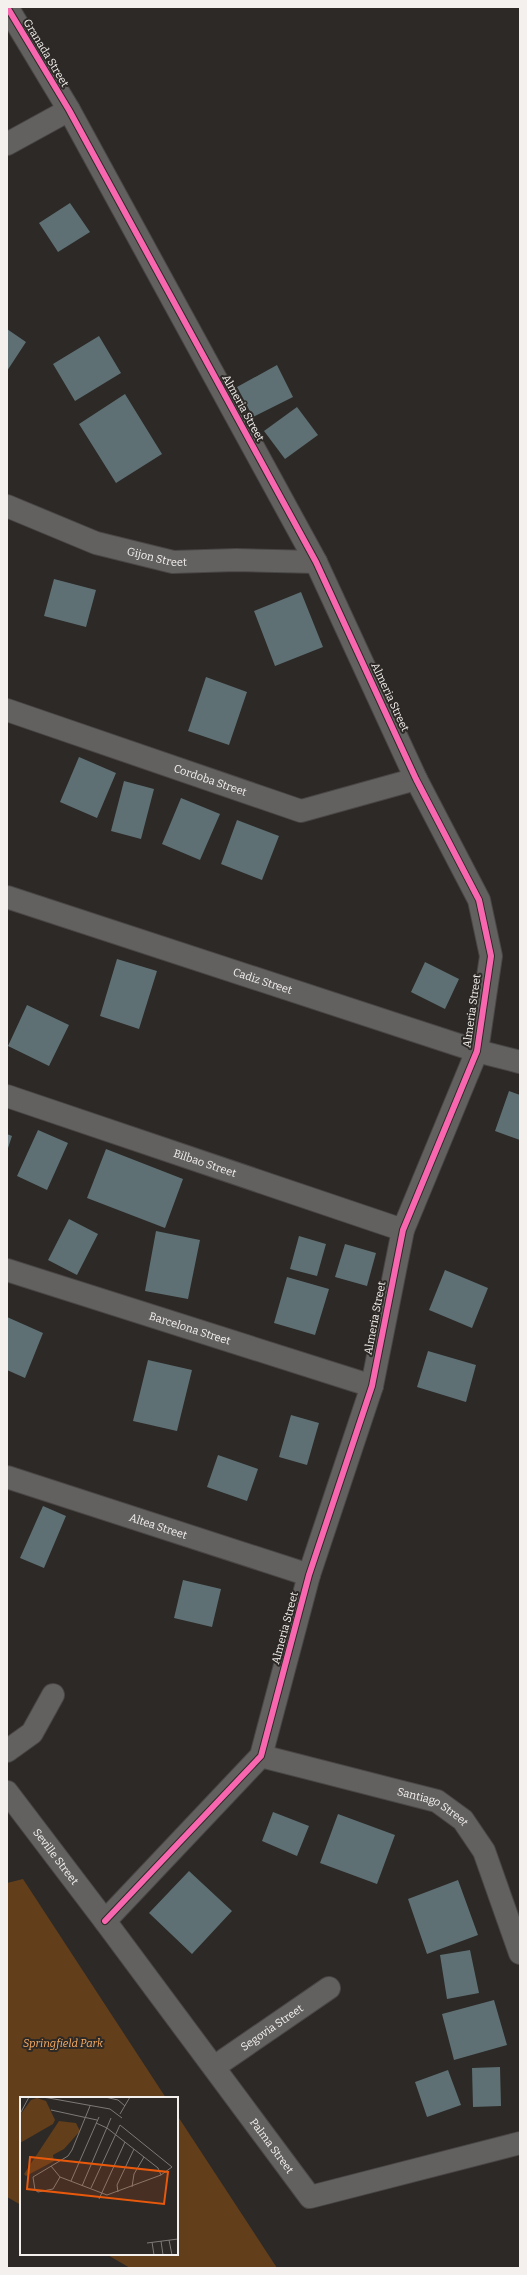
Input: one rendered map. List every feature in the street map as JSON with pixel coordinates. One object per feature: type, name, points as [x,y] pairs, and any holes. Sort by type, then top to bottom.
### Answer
[{"type":"street","name":"Granada Street","points":[[7,7],[69,110]]},
{"type":"street","points":[[7,144],[69,110]]},
{"type":"street","name":"Almeria Street","points":[[69,110],[316,562],[416,779],[479,900],[490,956],[477,1051],[403,1230],[372,1386],[309,1575],[261,1756],[106,1921]]},
{"type":"street","name":"Gijon Street","points":[[7,506],[96,543],[173,562],[236,560],[316,562]]},
{"type":"street","name":"Cordoba Street","points":[[7,710],[301,811],[416,779]]},
{"type":"street","name":"Cadiz Street","points":[[7,897],[477,1051],[520,1062]]},
{"type":"street","name":"Bilbao Street","points":[[7,1096],[403,1230]]},
{"type":"street","name":"Barcelona Street","points":[[7,1270],[372,1386]]},
{"type":"street","name":"Altea Street","points":[[7,1477],[309,1575]]},
{"type":"street","points":[[7,1750],[32,1733],[53,1695]]},
{"type":"street","name":"Santiago Street","points":[[261,1756],[437,1801],[463,1820],[484,1851],[520,1953]]},
{"type":"street","name":"Seville Street","points":[[7,1792],[106,1921]]},
{"type":"street","name":"Palma Street","points":[[106,1921],[310,2197],[517,2146],[520,2143]]},
{"type":"street","name":"Segovia Street","points":[[214,2067],[328,1988]]},
{"type":"green space","name":"Springfield Park","points":[[23,1879],[165,2097],[20,2097],[20,2204],[7,2197],[7,1883]]},
{"type":"green space","points":[[178,2117],[277,2268],[130,2268],[108,2255],[178,2255]]},
{"type":"building","points":[[70,203],[90,232],[58,252],[39,223]]},
{"type":"building","points":[[7,329],[26,342],[7,371]]},
{"type":"building","points":[[99,336],[121,373],[75,401],[53,364]]},
{"type":"building","points":[[277,365],[293,397],[253,417],[237,387]]},
{"type":"building","points":[[125,394],[162,454],[116,483],[79,424]]},
{"type":"building","points":[[297,407],[318,435],[285,459],[264,431]]},
{"type":"building","points":[[54,579],[96,590],[86,627],[44,616]]},
{"type":"building","points":[[301,592],[323,647],[275,666],[254,611]]},
{"type":"building","points":[[206,677],[247,692],[229,745],[188,731]]},
{"type":"building","points":[[79,757],[116,773],[97,818],[60,802]]},
{"type":"building","points":[[124,781],[154,789],[141,839],[111,831]]},
{"type":"building","points":[[181,798],[220,814],[200,860],[162,844]]},
{"type":"building","points":[[237,820],[279,836],[262,880],[221,864]]},
{"type":"building","points":[[117,959],[157,971],[139,1029],[100,1016]]},
{"type":"building","points":[[425,962],[459,979],[445,1009],[411,992]]},
{"type":"building","points":[[27,1005],[69,1025],[49,1066],[8,1046]]},
{"type":"building","points":[[509,1091],[520,1095],[520,1140],[495,1131]]},
{"type":"building","points":[[38,1130],[68,1143],[47,1190],[17,1176]]},
{"type":"building","points":[[7,1134],[12,1136],[7,1151]]},
{"type":"building","points":[[106,1149],[183,1179],[165,1228],[87,1198]]},
{"type":"building","points":[[69,1219],[98,1234],[77,1275],[48,1260]]},
{"type":"building","points":[[156,1231],[200,1240],[188,1299],[145,1291]]},
{"type":"building","points":[[299,1236],[326,1244],[317,1276],[290,1269]]},
{"type":"building","points":[[345,1244],[376,1253],[367,1286],[335,1277]]},
{"type":"building","points":[[445,1270],[488,1288],[472,1328],[429,1310]]},
{"type":"building","points":[[287,1277],[329,1289],[315,1335],[274,1323]]},
{"type":"building","points":[[7,1317],[43,1333],[25,1378],[7,1370]]},
{"type":"building","points":[[428,1351],[476,1365],[466,1402],[417,1387]]},
{"type":"building","points":[[148,1360],[192,1370],[177,1431],[133,1421]]},
{"type":"building","points":[[291,1415],[319,1423],[307,1465],[279,1457]]},
{"type":"building","points":[[218,1455],[258,1469],[247,1501],[207,1487]]},
{"type":"building","points":[[43,1506],[66,1516],[44,1568],[20,1558]]},
{"type":"building","points":[[183,1580],[221,1589],[212,1627],[174,1618]]},
{"type":"building","points":[[273,1812],[309,1826],[297,1856],[262,1841]]},
{"type":"building","points":[[338,1814],[395,1835],[377,1884],[320,1863]]},
{"type":"building","points":[[189,1871],[232,1911],[192,1954],[149,1913]]},
{"type":"building","points":[[458,1880],[478,1935],[427,1954],[408,1899]]},
{"type":"building","points":[[470,1950],[479,1993],[447,1999],[440,1955]]},
{"type":"building","points":[[494,2000],[507,2045],[454,2060],[442,2014]]},
{"type":"building","points":[[500,2067],[501,2106],[473,2107],[472,2068]]},
{"type":"building","points":[[448,2070],[461,2105],[427,2117],[415,2082]]},
{"type":"cycle path","points":[[7,7],[69,110],[316,562],[416,779],[479,900],[491,956],[477,1051],[403,1230],[372,1386],[309,1575],[261,1756],[105,1921]]}]
